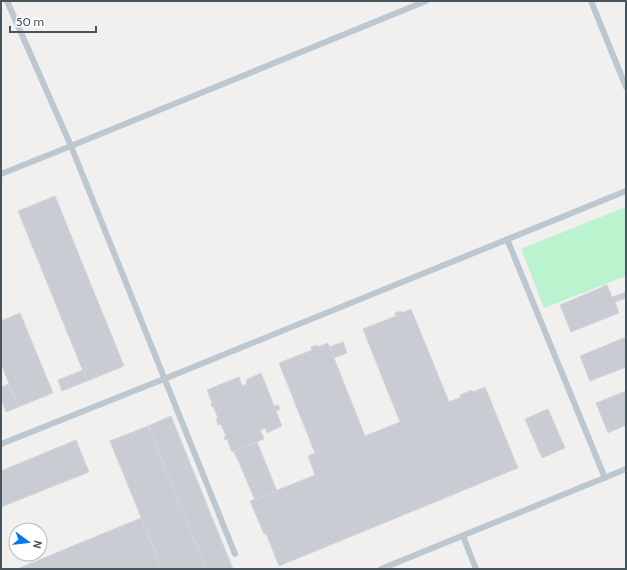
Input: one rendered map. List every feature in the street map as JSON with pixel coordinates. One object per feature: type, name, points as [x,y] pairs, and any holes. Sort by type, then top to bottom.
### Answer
[{"type":"lane","points":[[7,1],[71,146],[235,554]]},
{"type":"lane","points":[[1,174],[426,1]]},
{"type":"lane","points":[[591,1],[626,87]]},
{"type":"lane","points":[[1,444],[626,191]]},
{"type":"lane","points":[[507,239],[606,478]]},
{"type":"lane","points":[[381,569],[626,470]]},
{"type":"lane","points":[[463,536],[476,569]]},
{"type":"green space","points":[[626,207],[626,276],[544,308],[522,251],[523,248]]},
{"type":"building","points":[[55,196],[124,366],[87,381],[18,211]]},
{"type":"building","points":[[607,285],[612,297],[626,292],[626,298],[615,302],[619,313],[571,332],[560,305]]},
{"type":"building","points":[[411,309],[449,402],[472,390],[473,392],[485,387],[518,468],[279,566],[266,533],[264,534],[250,501],[315,475],[308,456],[315,453],[279,363],[312,350],[311,347],[317,345],[318,347],[328,343],[365,436],[400,422],[363,329],[396,316],[395,313],[401,311],[402,313]]},
{"type":"building","points":[[20,313],[53,393],[18,407],[1,363],[1,321]]},
{"type":"building","points":[[626,337],[626,367],[590,381],[580,356]]},
{"type":"building","points":[[343,342],[347,353],[334,358],[329,347]]},
{"type":"building","points":[[83,370],[87,381],[62,391],[58,380]]},
{"type":"building","points":[[261,373],[282,426],[267,433],[265,428],[260,430],[264,439],[232,452],[227,439],[225,440],[224,437],[226,436],[221,424],[218,425],[216,419],[218,418],[213,406],[212,407],[207,390],[239,377],[242,386],[247,384],[246,380]]},
{"type":"building","points":[[9,384],[18,407],[6,412],[1,399],[1,387]]},
{"type":"building","points":[[626,391],[626,425],[608,433],[596,403]]},
{"type":"building","points":[[278,405],[280,409],[276,411],[274,406]]},
{"type":"building","points":[[548,409],[565,448],[542,458],[525,419]]},
{"type":"building","points":[[171,416],[233,569],[206,569],[148,426]]},
{"type":"building","points":[[148,426],[206,569],[162,569],[110,441]]},
{"type":"building","points":[[76,440],[89,472],[1,507],[1,471]]},
{"type":"building","points":[[257,442],[277,491],[255,500],[234,451]]},
{"type":"building","points":[[141,518],[162,569],[17,569],[34,562],[48,562],[48,556]]}]
